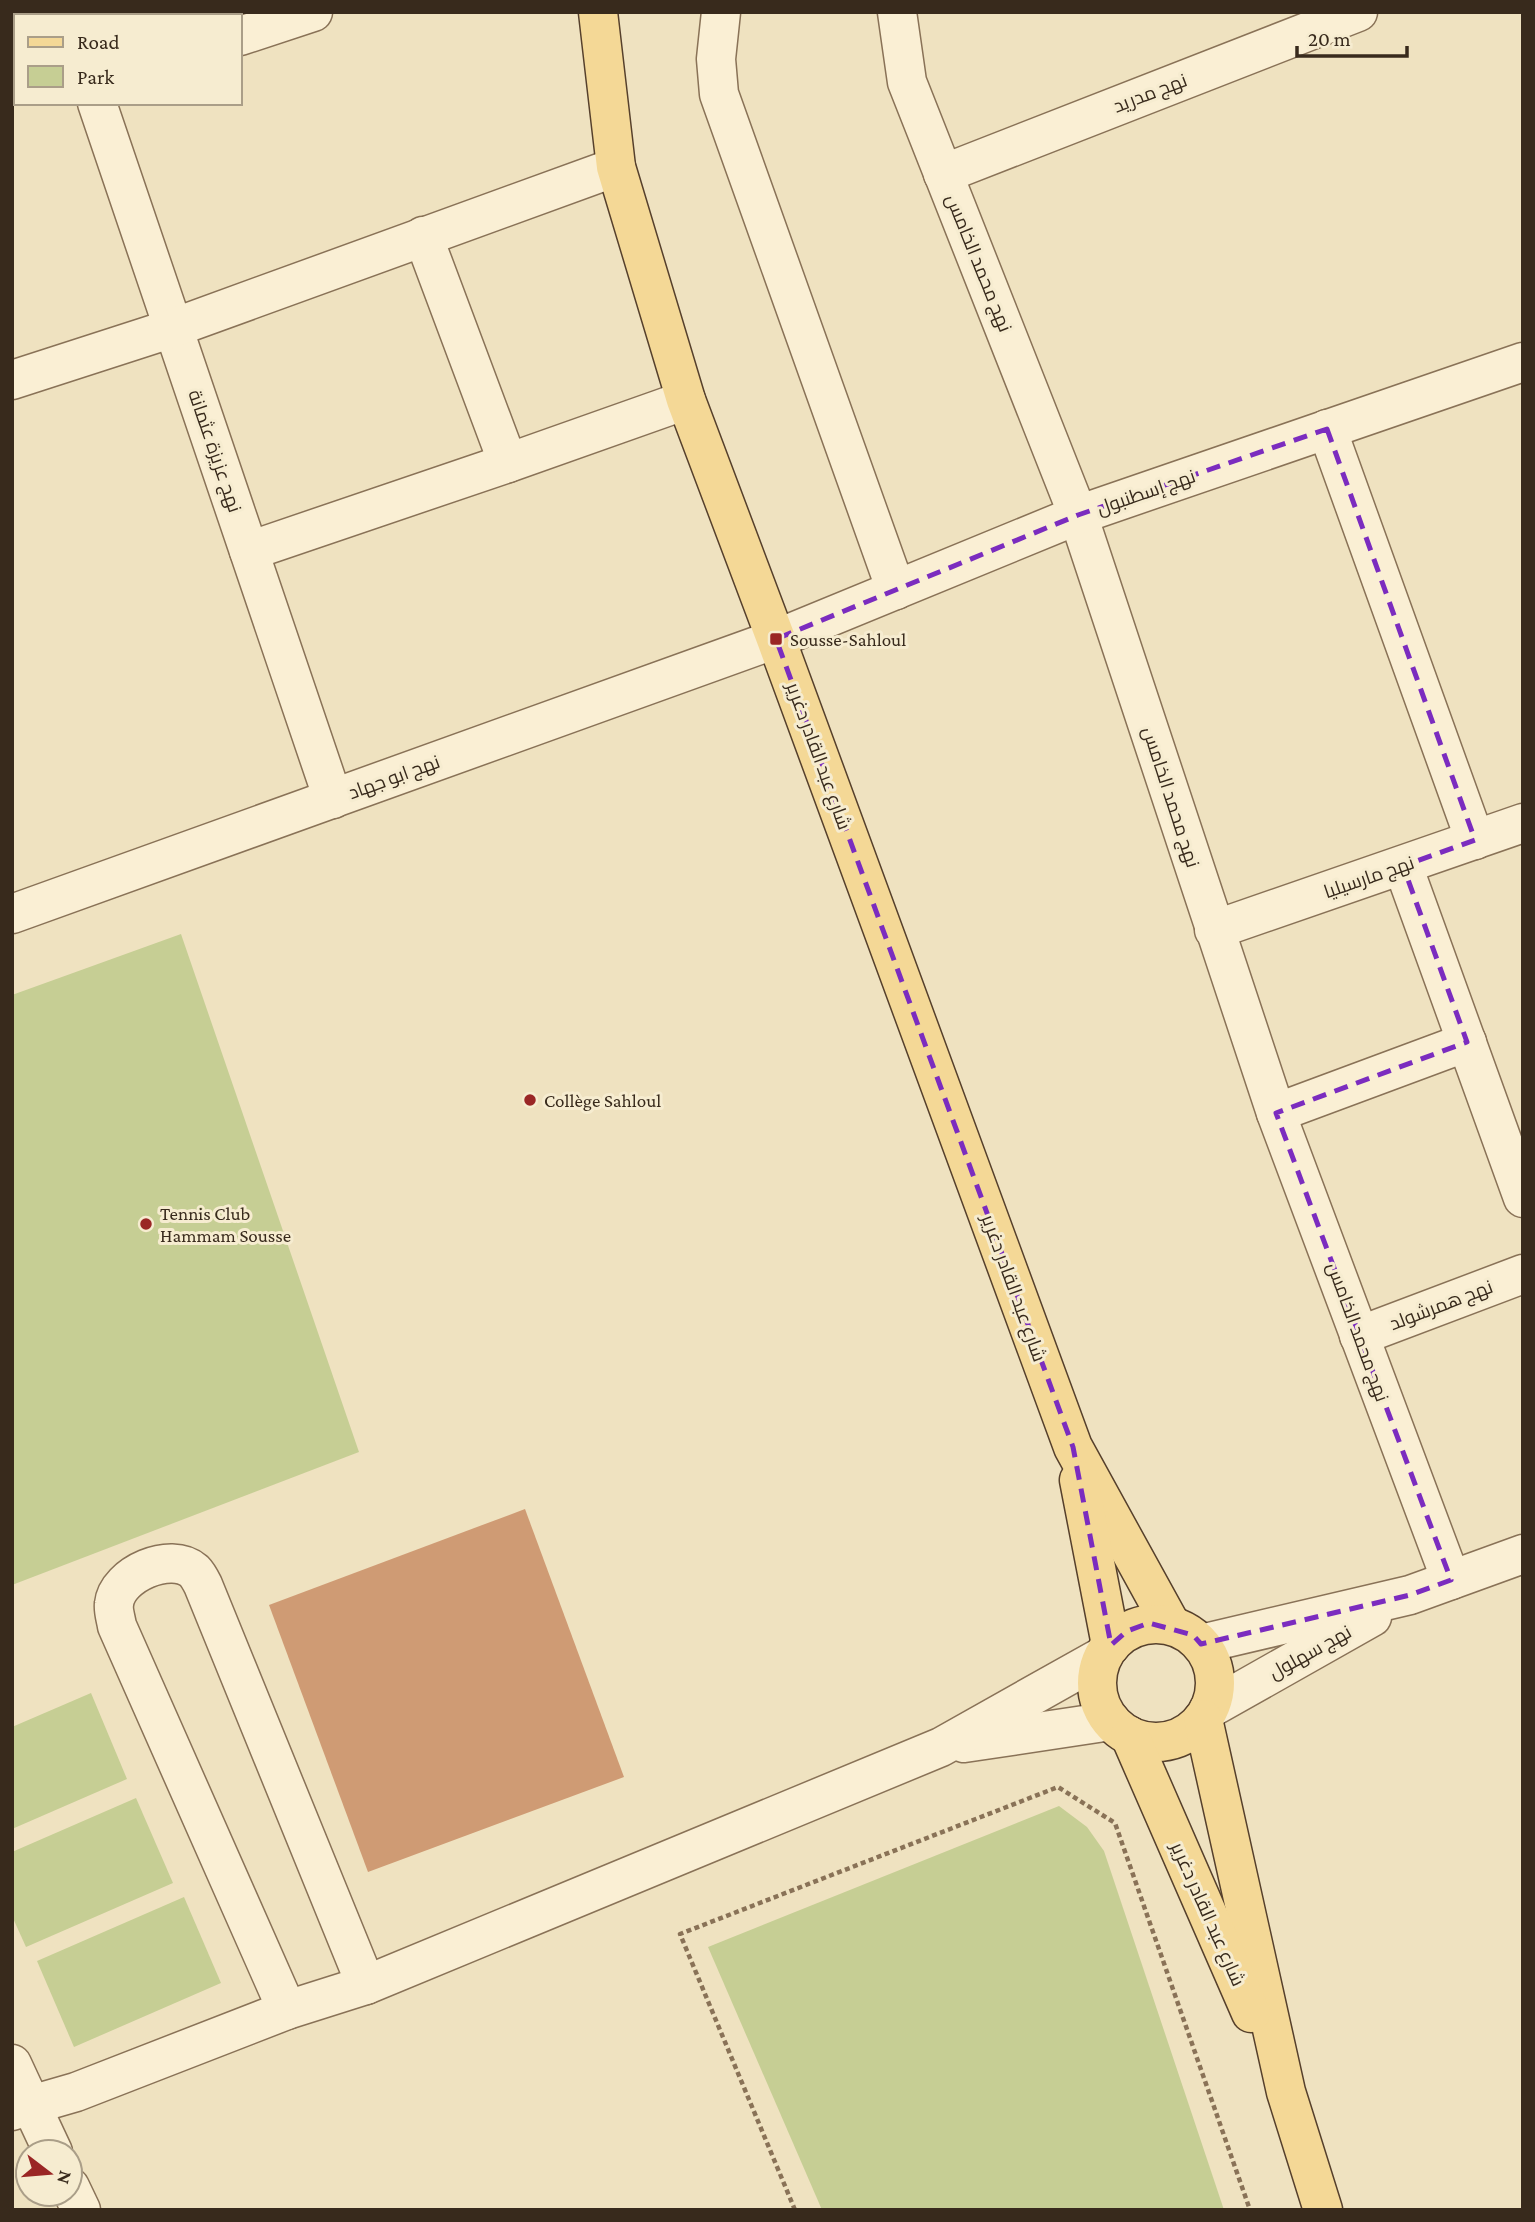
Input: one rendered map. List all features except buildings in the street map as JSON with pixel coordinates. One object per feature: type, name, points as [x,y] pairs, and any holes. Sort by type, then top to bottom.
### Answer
[{"type":"main road","name":"شارع عبد القادر دغرير","points":[[598,12],[615,167],[686,400],[1073,1447],[1107,1651]]},
{"type":"main road","name":"شارع عبد القادر دغرير","points":[[1073,1447],[1186,1634]]},
{"type":"main road","points":[[1161,1623],[1186,1634],[1213,1664],[1213,1698],[1206,1714],[1185,1734],[1164,1742],[1140,1740],[1120,1729],[1099,1701],[1097,1690],[1099,1667],[1107,1651],[1127,1630],[1138,1626],[1161,1623]]},
{"type":"main road","name":"شارع عبد القادر دغرير","points":[[1206,1714],[1286,2092],[1323,2210]]},
{"type":"main road","name":"شارع عبد القادر دغرير","points":[[1120,1729],[1286,2092]]},
{"type":"street","points":[[242,35],[313,12]]},
{"type":"street","points":[[721,12],[716,59],[719,94],[897,590]]},
{"type":"street","name":"نهج محمد الخامس","points":[[897,12],[907,82],[1078,515],[1276,1112],[1451,1580]]},
{"type":"street","name":"نهج مدريد","points":[[943,174],[1358,12]]},
{"type":"street","name":"نهج عزيزة عثمانة","points":[[98,105],[333,799]]},
{"type":"street","points":[[12,380],[173,328],[615,167]]},
{"type":"street","points":[[423,236],[508,463]]},
{"type":"street","name":"نهج إسطنبول","points":[[776,639],[1078,515],[1523,362]]},
{"type":"street","points":[[249,551],[686,400]]},
{"type":"street","points":[[1327,429],[1475,840]]},
{"type":"street","name":"نهج ابو جهاد","points":[[12,914],[776,639]]},
{"type":"street","name":"نهج مارسيليا","points":[[1214,930],[1523,824]]},
{"type":"street","points":[[1403,866],[1523,1198]]},
{"type":"street","points":[[1276,1112],[1466,1042]]},
{"type":"street","name":"نهج همرشولد","points":[[1359,1336],[1523,1274]]},
{"type":"street","name":"نهج سهلول","points":[[1206,1714],[1410,1595],[1523,1554]]},
{"type":"street","points":[[288,2010],[117,1626],[114,1605],[122,1584],[147,1569],[166,1564],[180,1565],[193,1571],[203,1585],[366,1985]]},
{"type":"street","name":"نهج سهلول","points":[[1186,1634],[1410,1595]]},
{"type":"street","points":[[21,2108],[76,2092],[288,2010],[366,1985],[941,1747],[1107,1651]]},
{"type":"street","points":[[941,1747],[1120,1729]]},
{"type":"street","points":[[12,2064],[21,2108],[43,2138]]},
{"type":"path","points":[[794,2210],[680,1934],[1058,1787],[1115,1823],[1250,2210]]},
{"type":"highlighted area","points":[[1327,429],[1475,840],[1403,866],[1467,1042],[1276,1113],[1451,1580],[1410,1595],[1201,1644],[1193,1635],[1149,1623],[1127,1631],[1111,1645],[1073,1447],[776,639],[1078,515]]},
{"type":"green space","name":"Tennis Club Hammam Sousse","points":[[181,934],[359,1452],[12,1585],[12,995]]},
{"type":"green space","points":[[91,1693],[127,1779],[12,1829],[12,1727]]},
{"type":"green space","points":[[136,1798],[173,1883],[26,1947],[12,1916],[12,1852]]},
{"type":"green space","points":[[1059,1806],[1087,1827],[1104,1851],[1224,2210],[822,2210],[708,1947]]},
{"type":"green space","points":[[184,1897],[221,1983],[74,2047],[37,1961]]},
{"type":"place","name":"Sousse-Sahloul","points":[[776,639]]},
{"type":"place","name":"Collège Sahloul","points":[[530,1100]]},
{"type":"place","name":"Tennis Club Hammam Sousse","points":[[146,1224]]}]
